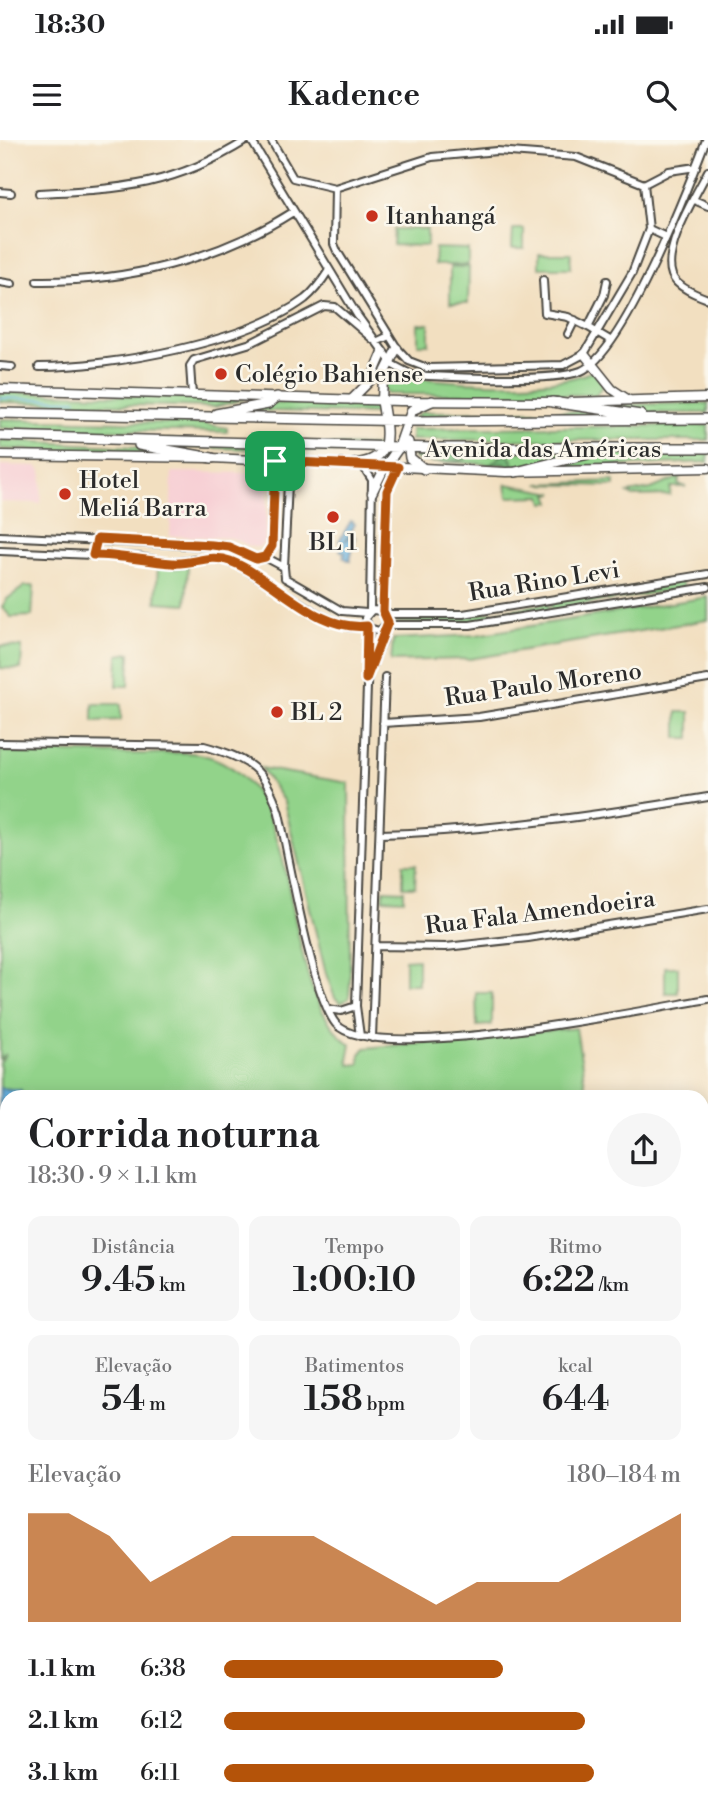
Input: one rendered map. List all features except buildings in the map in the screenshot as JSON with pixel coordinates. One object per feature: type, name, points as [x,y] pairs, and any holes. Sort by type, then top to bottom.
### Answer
[{"type":"highway","points":[[188,418],[264,405],[277,397]]},
{"type":"highway","points":[[359,465],[374,461],[385,446],[386,421],[382,401]]},
{"type":"highway","points":[[385,467],[404,447],[407,425],[413,409],[432,401]]},
{"type":"highway","points":[[552,402],[670,419]]},
{"type":"highway","name":"Avenida das Américas","points":[[0,413],[386,421],[407,425],[708,419]]},
{"type":"highway","name":"Avenida das Américas","points":[[0,436],[404,447],[708,448]]},
{"type":"highway","points":[[120,440],[212,458]]},
{"type":"highway","points":[[404,447],[411,458],[424,469]]},
{"type":"highway","points":[[516,472],[608,449]]},
{"type":"main road","points":[[382,401],[383,376],[392,364],[397,348]]},
{"type":"main road","points":[[351,400],[371,380],[383,352]]},
{"type":"main road","points":[[584,354],[607,384],[628,400]]},
{"type":"main road","points":[[600,402],[607,384]]},
{"type":"main road","name":"Avenida das Américas","points":[[0,390],[382,401],[600,402],[708,398]]},
{"type":"main road","name":"Avenida das Américas","points":[[0,455],[212,458],[516,472],[708,468]]},
{"type":"main road","points":[[372,493],[385,467]]},
{"type":"street","points":[[39,193],[112,189],[177,176],[194,170],[249,140],[329,270],[392,364],[412,375],[539,376],[573,373],[594,364],[639,294],[706,140]]},
{"type":"street","points":[[271,140],[293,178],[335,188],[432,157],[497,151],[576,156],[644,184],[669,171],[696,167]]},
{"type":"street","points":[[708,171],[675,239],[670,263],[672,277],[708,299]]},
{"type":"street","points":[[279,189],[293,178]]},
{"type":"street","points":[[335,188],[334,244],[397,348],[405,358],[427,368],[563,365],[584,354],[599,333],[632,273],[649,229],[644,184]]},
{"type":"street","points":[[0,192],[11,193]]},
{"type":"street","points":[[694,200],[708,206]]},
{"type":"street","points":[[37,281],[103,278],[186,260],[253,234],[293,212]]},
{"type":"street","points":[[649,229],[666,237]]},
{"type":"street","points":[[316,247],[334,244]]},
{"type":"street","points":[[39,367],[129,358],[229,334],[295,305],[313,293],[329,270]]},
{"type":"street","points":[[543,280],[545,313],[575,320],[610,340]]},
{"type":"street","points":[[588,327],[604,296],[607,281]]},
{"type":"street","points":[[0,282],[12,284]]},
{"type":"street","points":[[192,395],[190,366],[194,360],[251,343],[324,306],[335,307],[376,342]]},
{"type":"street","points":[[568,334],[575,320]]},
{"type":"street","points":[[376,342],[389,336]]},
{"type":"street","points":[[0,366],[12,367]]},
{"type":"street","points":[[265,557],[272,546],[275,461]]},
{"type":"street","points":[[278,588],[285,578],[289,462]]},
{"type":"street","points":[[359,465],[372,475],[356,1006],[360,1037]]},
{"type":"street","points":[[366,679],[383,640],[385,627],[387,491],[398,467]]},
{"type":"street","points":[[0,536],[229,547],[256,559],[265,557],[285,567]]},
{"type":"street","points":[[15,551],[17,537]]},
{"type":"street","points":[[75,539],[75,554]]},
{"type":"street","points":[[93,555],[97,539]]},
{"type":"street","name":"Rua Rino Levi","points":[[0,551],[139,557],[172,563],[217,557],[250,572],[323,617],[350,627],[368,627],[376,631],[385,627],[470,625],[708,587]]},
{"type":"street","points":[[250,572],[256,559]]},
{"type":"street","name":"Rua Rino Levi","points":[[285,578],[342,611],[463,614],[708,574]]},
{"type":"street","points":[[684,578],[687,590]]},
{"type":"street","points":[[372,1038],[385,677]]},
{"type":"street","name":"Rua Paulo Moreno","points":[[383,723],[479,717],[708,679]]},
{"type":"street","points":[[0,743],[204,746],[231,753],[251,764],[273,793],[322,995],[341,1028],[360,1037],[512,1032],[708,999]]},
{"type":"street","points":[[380,834],[445,832],[598,816],[708,797]]},
{"type":"street","name":"Rua Fala Amendoeira","points":[[376,946],[446,947],[528,938],[708,909]]},
{"type":"street","points":[[328,1009],[341,1011],[356,1006]]},
{"type":"shaded area","points":[[0,465],[37,466],[42,472],[41,503],[0,502]]},
{"type":"shaded area","points":[[172,472],[253,473],[262,477],[268,485],[265,541],[260,547],[252,547],[232,538],[170,536]]},
{"type":"green space","points":[[394,229],[427,229],[427,246],[393,245]]},
{"type":"green space","points":[[513,229],[524,229],[524,248],[512,248]]},
{"type":"green space","points":[[435,248],[468,249],[468,265],[434,265]]},
{"type":"green space","points":[[539,253],[571,253],[571,268],[539,268]]},
{"type":"green space","points":[[450,267],[469,267],[468,303],[450,303]]},
{"type":"green space","points":[[418,324],[429,324],[429,344],[418,344]]},
{"type":"green space","points":[[596,372],[604,384],[596,395],[387,394],[384,389],[386,376],[392,373],[436,380],[523,383],[574,377]]},
{"type":"green space","points":[[0,392],[245,399],[215,407],[0,402]]},
{"type":"green space","points":[[253,403],[372,404],[380,414],[231,410]]},
{"type":"green space","points":[[708,403],[708,413],[641,413],[593,405]]},
{"type":"green space","points":[[585,411],[626,415],[414,418],[422,412]]},
{"type":"green space","points":[[0,419],[205,424],[227,428],[227,432],[0,428]]},
{"type":"green space","points":[[708,425],[708,440],[411,440],[411,429]]},
{"type":"green space","points":[[0,440],[135,447],[161,454],[0,449]]},
{"type":"green space","points":[[167,440],[379,446],[374,453],[183,447]]},
{"type":"green space","points":[[708,450],[708,462],[544,469],[594,455]]},
{"type":"green space","points":[[413,451],[577,454],[528,466],[420,461],[414,458]]},
{"type":"green space","points":[[470,451],[466,459],[447,462],[427,461],[416,456]]},
{"type":"green space","points":[[503,454],[509,455],[515,467],[504,463],[489,466]]},
{"type":"green space","points":[[680,477],[678,484],[686,487],[671,487],[670,495],[633,496],[628,493],[651,489]]},
{"type":"green space","points":[[614,481],[614,486],[538,484]]},
{"type":"green space","points":[[506,484],[554,493],[548,494],[551,502],[544,503],[542,496],[508,497]]},
{"type":"green space","points":[[158,565],[175,568],[188,566],[186,604],[156,602]]},
{"type":"green space","points":[[682,581],[684,588],[607,601],[606,593]]},
{"type":"green space","points":[[25,586],[34,586],[32,616],[11,617],[2,607],[7,599]]},
{"type":"green space","points":[[603,594],[604,601],[552,610],[551,603]]},
{"type":"green space","points":[[708,597],[708,620],[470,659],[391,661],[393,639],[476,635]]},
{"type":"green space","points":[[548,603],[549,611],[497,619],[496,612]]},
{"type":"green space","points":[[493,612],[494,619],[442,624],[441,617]]},
{"type":"green space","points":[[396,617],[439,617],[439,624],[392,622]]},
{"type":"green space","points":[[0,646],[22,647],[21,669],[0,668]]},
{"type":"green space","points":[[130,653],[129,686],[117,686],[118,655]]},
{"type":"green space","points":[[93,704],[121,704],[121,720],[93,721]]},
{"type":"green space","points":[[677,712],[690,712],[690,738],[677,738]]},
{"type":"green space","points":[[0,751],[189,753],[203,755],[239,773],[263,804],[278,843],[309,979],[326,1017],[351,1045],[348,1060],[350,1065],[359,1064],[360,1054],[365,1048],[576,1028],[586,1090],[21,1090],[0,1088],[0,1063],[6,1054],[0,1059]]},
{"type":"green space","points":[[261,768],[349,783],[350,983],[349,998],[341,1003],[335,998],[326,974],[284,802]]},
{"type":"green space","points":[[403,864],[416,864],[415,887],[403,887]]},
{"type":"green space","points":[[384,890],[404,891],[404,900],[383,899]]},
{"type":"green space","points":[[418,959],[418,984],[405,984],[405,960]]},
{"type":"green space","points":[[665,967],[678,967],[678,993],[665,993]]},
{"type":"green space","points":[[476,993],[492,993],[492,1025],[477,1026]]},
{"type":"water","points":[[351,521],[355,524],[345,541],[352,535],[355,537],[350,561],[343,557],[345,553],[340,550],[343,544],[339,541]]},
{"type":"waterway","points":[[0,398],[76,400]]},
{"type":"place","name":"Itanhangá","points":[[372,216]]},
{"type":"place","name":"Colégio Bahiense","points":[[221,374]]},
{"type":"place","name":"Hotel Meliá Barra","points":[[65,494]]},
{"type":"place","name":"BL 1","points":[[333,517]]},
{"type":"place","name":"BL 2","points":[[277,712]]},
{"type":"route","points":[[275,461],[398,467],[387,491],[386,595],[383,611],[388,622],[366,679],[367,626],[350,627],[323,617],[230,561],[205,557],[185,563],[172,563],[139,557],[93,555],[92,547],[97,539],[212,545],[229,547],[256,559],[265,557],[272,546],[275,461]]}]
